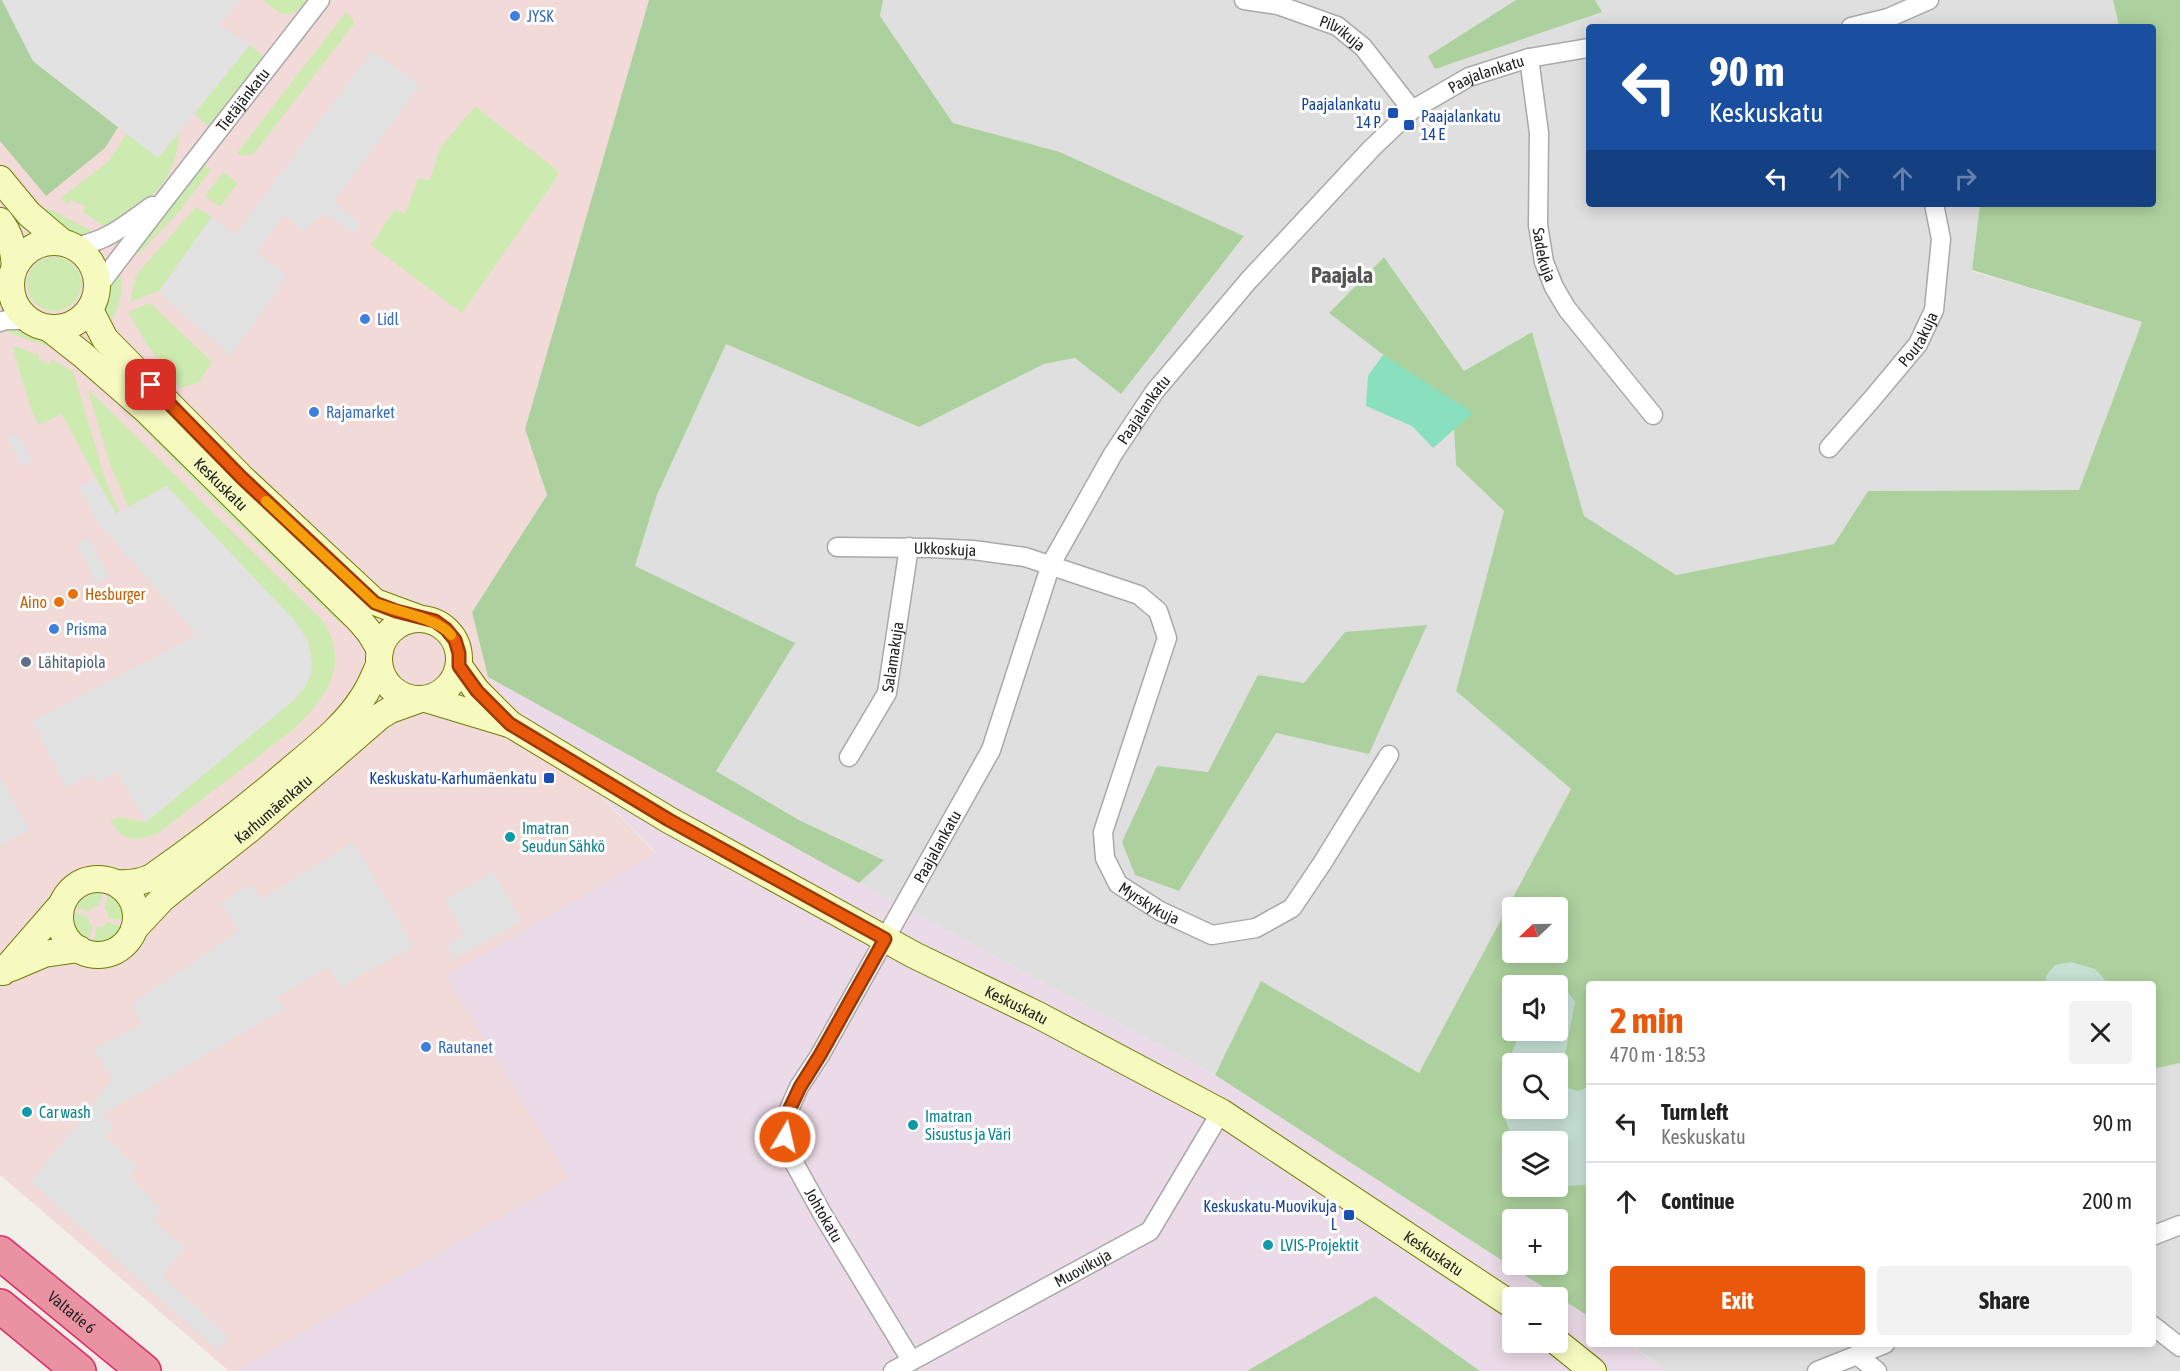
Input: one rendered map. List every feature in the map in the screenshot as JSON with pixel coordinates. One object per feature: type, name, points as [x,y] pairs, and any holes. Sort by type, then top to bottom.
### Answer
[{"type":"highway","name":"Valtatie 6","points":[[0,1253],[144,1371]]},
{"type":"highway","points":[[0,1306],[80,1371]]},
{"type":"main road","points":[[0,179],[28,214],[86,256],[92,266],[94,299],[79,320],[67,326],[39,324],[19,310],[9,277],[13,246],[7,230],[0,221]]},
{"type":"main road","points":[[9,277],[26,252],[37,245],[68,244]]},
{"type":"main road","name":"Keskuskatu","points":[[94,299],[105,339],[242,478],[375,603],[421,619]]},
{"type":"main road","name":"Keskuskatu","points":[[39,324],[83,355],[147,411],[360,621],[370,633],[380,657]]},
{"type":"main road","points":[[421,619],[435,621],[446,629],[455,640],[459,653],[459,666],[448,688],[438,695],[422,699],[404,697],[392,689],[384,678],[380,657],[385,637],[395,627],[407,620],[421,619]]},
{"type":"main road","name":"Karhumäenkatu","points":[[116,883],[128,884],[145,881],[152,877],[210,836],[317,748],[363,699],[380,657]]},
{"type":"main road","name":"Keskuskatu","points":[[459,666],[477,691],[510,724],[669,820],[885,939],[1221,1112],[1502,1298]]},
{"type":"main road","name":"Keskuskatu","points":[[422,699],[510,724]]},
{"type":"main road","name":"Karhumäenkatu","points":[[134,929],[163,898],[265,816],[372,723],[390,710],[422,699]]},
{"type":"main road","points":[[94,879],[109,880],[126,891],[133,902],[136,915],[134,929],[126,942],[117,950],[105,954],[93,954],[79,950],[44,954],[1,973],[62,904],[68,893],[80,883],[94,879]]},
{"type":"main road","points":[[62,904],[61,925],[71,943],[79,950]]},
{"type":"main road","points":[[1568,1351],[1593,1371]]},
{"type":"street","name":"Tietäjänkatu","points":[[94,299],[165,196],[208,146],[320,0]]},
{"type":"street","name":"Pilvikuja","points":[[1244,0],[1278,5],[1336,26],[1363,48],[1412,110]]},
{"type":"street","points":[[1889,23],[1929,0]]},
{"type":"street","name":"Paajalankatu","points":[[885,939],[992,750],[1051,564],[1113,454],[1155,391],[1249,280],[1372,148],[1412,110],[1469,77],[1529,58],[1586,48]]},
{"type":"street","name":"Sadekuja","points":[[1529,58],[1539,133],[1538,225],[1544,262],[1554,287],[1567,309],[1653,415]]},
{"type":"street","name":"Tietäjänkatu","points":[[68,244],[95,243],[105,239],[165,196]]},
{"type":"street","name":"Poutakuja","points":[[1829,448],[1918,344],[1934,310],[1941,239],[1935,207]]},
{"type":"street","points":[[0,322],[6,320],[39,324]]},
{"type":"street","name":"Ukkoskuja","points":[[837,547],[973,550],[1025,557],[1051,564]]},
{"type":"street","name":"Salamakuja","points":[[849,757],[887,693],[909,547]]},
{"type":"street","name":"Myrskykuja","points":[[1051,564],[1139,595],[1158,611],[1167,638],[1103,832],[1105,858],[1118,884],[1160,911],[1212,935],[1256,928],[1292,908],[1389,754]]},
{"type":"street","name":"Johtokatu","points":[[885,939],[800,1087],[783,1123],[787,1150],[823,1215],[911,1360]]},
{"type":"street","name":"Muovikuja","points":[[894,1371],[1150,1231],[1221,1112]]},
{"type":"street","points":[[2156,1234],[2180,1225]]},
{"type":"street","points":[[2156,1328],[2180,1347]]},
{"type":"street","points":[[1817,1371],[1877,1347]]},
{"type":"street","points":[[1857,1355],[1877,1371]]},
{"type":"shaded area","points":[[0,0],[649,0],[525,429],[547,495],[472,612],[488,677],[656,854],[446,976],[569,1178],[236,1371],[229,1371],[0,1175]]},
{"type":"shaded area","points":[[2,0],[240,0],[220,25],[250,45],[158,158],[33,61]]},
{"type":"shaded area","points":[[883,0],[2113,0],[2118,24],[1586,24],[1586,207],[1980,207],[1972,271],[2142,322],[2079,490],[1868,491],[1834,544],[1676,575],[1584,517],[1532,332],[1464,371],[1384,257],[1329,313],[1453,409],[1456,465],[1504,511],[1456,691],[1571,789],[1513,897],[1502,897],[1502,918],[1419,1074],[1261,982],[1215,1075],[859,883],[883,859],[799,820],[716,771],[635,566],[657,495],[726,343],[919,427],[1044,364],[1075,358],[1244,236],[1060,152],[953,123],[880,16]]},
{"type":"shaded area","points":[[372,51],[420,85],[334,202],[360,223],[353,233],[326,214],[313,222],[304,232],[284,215],[257,252],[285,274],[280,288],[230,356],[159,291],[212,217],[235,235]]},
{"type":"shaded area","points":[[17,433],[32,461],[22,466],[8,438]]},
{"type":"shaded area","points":[[96,478],[116,514],[167,486],[295,621],[308,641],[312,662],[311,674],[306,685],[295,699],[146,822],[118,772],[97,783],[92,774],[67,788],[32,721],[197,635],[98,523],[79,487]]},
{"type":"shaded area","points":[[89,538],[109,577],[97,583],[76,545]]},
{"type":"shaded area","points":[[488,677],[859,883],[1215,1075],[1502,1260],[1502,1275],[1525,1275],[1543,1287],[1502,1287],[1502,1353],[1568,1353],[1568,1303],[1586,1315],[1586,1347],[1635,1347],[1664,1371],[1480,1371],[1375,1296],[1255,1371],[236,1371],[569,1178],[446,976],[656,853]]},
{"type":"shaded area","points":[[0,776],[29,830],[0,846]]},
{"type":"shaded area","points":[[353,842],[414,946],[340,987],[329,967],[277,997],[285,1009],[103,1114],[111,1124],[111,1131],[105,1137],[136,1166],[130,1177],[161,1209],[153,1220],[185,1248],[162,1276],[229,1337],[218,1351],[31,1182],[112,1079],[94,1049],[142,1024],[131,1004],[238,932],[221,902],[252,884],[261,899]]},
{"type":"shaded area","points":[[493,872],[522,921],[454,959],[446,945],[464,935],[445,900]]},
{"type":"shaded area","points":[[2180,1063],[2180,1371],[1664,1371],[1636,1347],[2156,1347],[2156,1068]]},
{"type":"green space","points":[[0,0],[33,61],[118,127],[105,148],[46,196],[0,141]]},
{"type":"green space","points":[[264,0],[307,0],[296,11],[286,14],[276,10]]},
{"type":"green space","points":[[649,0],[883,0],[880,16],[953,123],[1060,152],[1244,236],[1121,394],[1075,358],[1044,364],[919,427],[726,344],[657,495],[635,566],[795,643],[716,771],[799,820],[884,860],[859,883],[488,677],[472,612],[547,495],[525,429]]},
{"type":"green space","points":[[1516,0],[1595,0],[1602,12],[1435,69],[1428,56]]},
{"type":"green space","points":[[2113,0],[2180,0],[2180,1063],[2156,1068],[2156,981],[1586,981],[1586,1315],[1568,1303],[1568,1287],[1543,1287],[1525,1275],[1568,1275],[1568,1209],[1502,1209],[1502,1260],[1215,1075],[1261,981],[1419,1073],[1502,918],[1502,963],[1568,963],[1568,897],[1513,897],[1571,789],[1456,691],[1504,511],[1456,465],[1453,409],[1329,313],[1384,257],[1464,371],[1532,332],[1584,516],[1676,575],[1834,544],[1868,491],[2079,490],[2142,322],[1972,270],[1980,207],[2156,207],[2156,24],[2118,24]]},
{"type":"green space","points":[[346,12],[353,19],[354,24],[255,152],[246,156],[237,153]]},
{"type":"green space","points":[[250,45],[264,57],[209,127],[194,114]]},
{"type":"green space","points":[[476,107],[557,170],[558,176],[462,313],[371,245],[395,209],[405,214],[418,178],[430,180],[440,148]]},
{"type":"green space","points":[[179,132],[177,150],[166,179],[136,210],[109,230],[83,212],[85,206],[70,200],[68,205],[61,198],[108,162],[127,133],[158,158]]},
{"type":"green space","points":[[203,164],[211,170],[177,214],[139,254],[134,249]]},
{"type":"green space","points":[[223,172],[238,183],[220,207],[205,196]]},
{"type":"green space","points":[[196,207],[212,217],[159,291],[130,302],[136,275]]},
{"type":"green space","points":[[44,209],[52,210],[90,230],[92,234],[77,239],[42,212]]},
{"type":"green space","points":[[54,257],[64,259],[73,265],[79,274],[81,284],[79,294],[73,303],[64,309],[54,311],[44,309],[35,303],[29,294],[27,284],[29,274],[35,265],[44,259]]},
{"type":"green space","points":[[119,272],[122,290],[119,303],[112,320],[105,321],[105,300]]},
{"type":"green space","points":[[150,303],[212,362],[198,383],[180,388],[148,346],[128,312]]},
{"type":"green space","points":[[18,324],[44,337],[57,349],[11,334],[6,330],[7,327]]},
{"type":"green space","points":[[12,347],[39,355],[38,359],[50,364],[52,360],[73,371],[105,478],[119,512],[115,514],[62,414],[39,425],[32,412]]},
{"type":"green space","points":[[1383,355],[1473,413],[1433,448],[1412,426],[1366,406],[1368,376]]},
{"type":"green space","points":[[87,388],[323,621],[335,652],[335,666],[325,693],[294,729],[157,834],[135,839],[120,833],[110,820],[119,817],[146,822],[295,699],[311,674],[167,486],[128,507],[110,464]]},
{"type":"green space","points":[[113,389],[347,616],[340,623],[230,517],[109,394]]},
{"type":"green space","points":[[1427,625],[1369,754],[1276,733],[1179,891],[1135,875],[1122,842],[1157,766],[1208,772],[1258,675],[1304,683],[1345,632]]},
{"type":"green space","points":[[96,893],[103,893],[99,906],[93,907],[88,912],[76,908],[81,899]]},
{"type":"green space","points":[[109,895],[119,906],[122,920],[108,918],[108,913],[104,908]]},
{"type":"green space","points":[[75,912],[88,916],[89,923],[93,926],[88,939],[77,928]]},
{"type":"green space","points":[[107,922],[121,926],[110,938],[94,941],[96,927],[104,926]]},
{"type":"green space","points":[[2071,962],[2095,969],[2106,981],[2046,981],[2046,976],[2055,965]]},
{"type":"green space","points":[[1568,992],[1575,1002],[1568,1039]]},
{"type":"green space","points":[[1517,1041],[1568,1041],[1565,1053],[1512,1053]]},
{"type":"green space","points":[[1568,1088],[1579,1091],[1586,1088],[1586,1185],[1568,1186],[1568,1131],[1509,1131],[1505,1119],[1568,1119]]},
{"type":"green space","points":[[1375,1296],[1480,1371],[1247,1371]]},
{"type":"slow traffic","points":[[266,501],[375,603],[421,619],[435,621],[451,635]]},
{"type":"place","name":"JYSK","points":[[515,16]]},
{"type":"place","name":"Paajalankatu 14 P","points":[[1393,113]]},
{"type":"place","name":"Paajalankatu 14 E","points":[[1409,125]]},
{"type":"place","name":"Lidl","points":[[365,319]]},
{"type":"place","name":"Rajamarket","points":[[314,412]]},
{"type":"place","name":"Hesburger","points":[[73,594]]},
{"type":"place","name":"Aino","points":[[59,602]]},
{"type":"place","name":"Prisma","points":[[54,629]]},
{"type":"place","name":"Lähitapiola","points":[[26,662]]},
{"type":"place","name":"Keskuskatu-Karhumäenkatu","points":[[549,778]]},
{"type":"place","name":"Imatran Seudun Sähkö","points":[[510,837]]},
{"type":"place","name":"Rautanet","points":[[426,1047]]},
{"type":"place","name":"Car wash","points":[[27,1112]]},
{"type":"place","name":"Imatran Sisustus ja Väri","points":[[913,1125]]},
{"type":"place","name":"Keskuskatu-Muovikuja L","points":[[1349,1215]]},
{"type":"place","name":"LVIS-Projektit","points":[[1268,1245]]},
{"type":"district","name":"Paajala","points":[[1342,275]]},
{"type":"route","points":[[151,385],[242,478],[375,603],[421,619],[435,621],[446,629],[455,640],[459,653],[459,666],[477,691],[510,724],[669,820],[885,939],[800,1087],[783,1123],[785,1137]]}]
